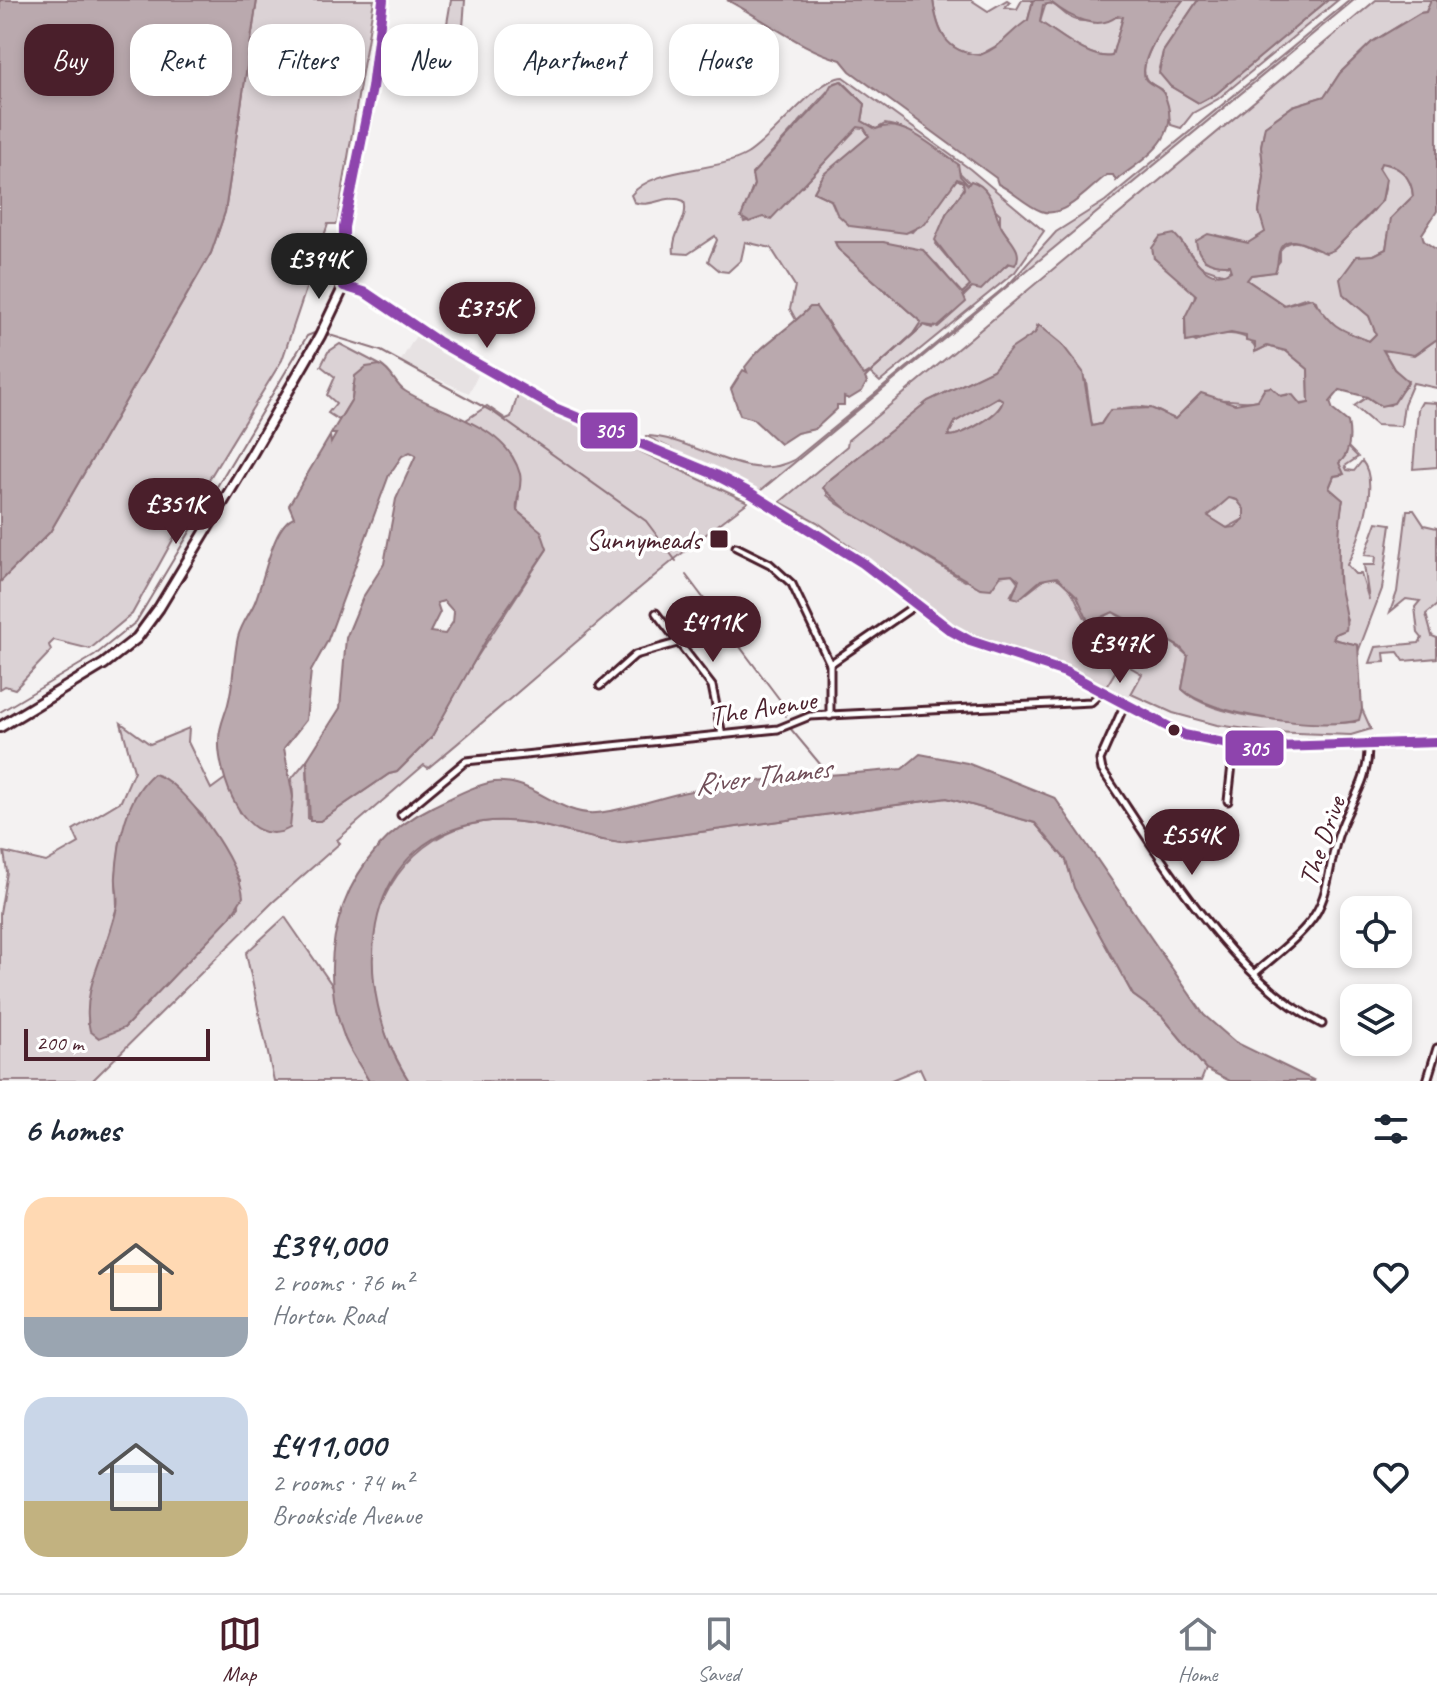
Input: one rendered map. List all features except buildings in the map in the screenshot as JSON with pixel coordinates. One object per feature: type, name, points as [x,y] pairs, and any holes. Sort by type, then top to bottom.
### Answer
[{"type":"main road","points":[[0,727],[104,664],[137,638],[159,608],[322,333],[344,286],[366,293],[437,341],[527,394],[752,494],[863,563],[950,630],[970,641],[1034,659],[1184,735],[1234,746],[1282,749],[1437,742]]},
{"type":"street","points":[[344,286],[344,227],[372,88],[383,0]]},
{"type":"street","points":[[736,547],[770,564],[792,584],[830,664],[830,716]]},
{"type":"street","points":[[830,664],[918,604]]},
{"type":"street","points":[[656,613],[712,686],[722,735]]},
{"type":"street","points":[[600,686],[635,655],[677,643]]},
{"type":"street","name":"The Avenue","points":[[401,815],[466,761],[778,729],[810,716],[1091,702],[1101,693]]},
{"type":"street","points":[[1124,706],[1100,760],[1102,770],[1185,893],[1255,973],[1296,1011],[1322,1024]]},
{"type":"street","name":"The Drive","points":[[1255,973],[1310,922],[1326,892],[1338,835],[1369,768],[1368,745]]},
{"type":"street","points":[[1228,801],[1234,746]]},
{"type":"street","points":[[1427,1081],[1437,1048]]},
{"type":"shaded area","points":[[0,0],[257,0],[253,24],[248,24],[248,60],[225,212],[211,253],[50,532],[0,582]]},
{"type":"shaded area","points":[[257,0],[374,0],[365,54],[365,24],[253,24]]},
{"type":"shaded area","points":[[451,0],[465,0],[463,24],[447,24]]},
{"type":"shaded area","points":[[727,0],[933,0],[937,21],[945,38],[958,50],[980,55],[994,48],[1028,20],[1033,0],[1183,0],[1157,37],[1144,70],[1145,78],[1164,94],[1169,109],[1169,122],[1160,143],[1116,181],[1113,175],[1107,175],[1068,206],[1050,212],[1041,211],[998,184],[996,178],[850,71],[841,60],[798,42],[779,31],[779,24],[768,24]],"holes":[[[1052,3],[1075,17],[1093,23],[1123,17],[1112,56],[1084,50],[1040,22],[1043,5]]]},
{"type":"shaded area","points":[[933,0],[971,0],[988,11],[1007,0],[1010,2],[1005,7],[1017,9],[1022,0],[1033,0],[1028,20],[1002,43],[980,55],[958,50],[945,38],[937,21]]},
{"type":"shaded area","points":[[1183,0],[1198,0],[1163,52],[1159,68],[1170,86],[1199,103],[1216,94],[1328,0],[1338,0],[1218,99],[1193,113],[1181,128],[1171,125],[1163,91],[1147,80],[1144,72],[1156,38]]},
{"type":"shaded area","points":[[1198,0],[1328,0],[1216,94],[1199,103],[1170,86],[1159,73],[1163,52]]},
{"type":"shaded area","points":[[1350,0],[1354,0],[760,491],[645,436],[682,443],[738,464],[775,466],[794,460],[1011,282],[1056,232],[1105,201]]},
{"type":"shaded area","points":[[1376,0],[1431,0],[1426,12],[1372,42],[1340,73],[1325,96],[1293,106],[1265,126],[1261,146],[1264,177],[1259,212],[1266,232],[1248,243],[1216,235],[1205,260],[1233,267],[1225,275],[1200,266],[1180,240],[1154,258],[1195,292],[1194,304],[1185,317],[1185,336],[1196,342],[1222,334],[1239,335],[1253,344],[1257,351],[1267,346],[1286,351],[1308,369],[1309,403],[1301,404],[1288,394],[1281,396],[1265,388],[1258,400],[1213,401],[1175,419],[1158,411],[1134,407],[1111,413],[1101,424],[1092,426],[1086,381],[1037,326],[1035,333],[993,370],[928,401],[827,482],[827,495],[838,504],[965,581],[1012,574],[1018,582],[1011,595],[1027,593],[1049,576],[1065,583],[1070,589],[1089,624],[1113,612],[1138,629],[1173,643],[1188,656],[1182,689],[1197,700],[1239,714],[1289,721],[1355,722],[1362,709],[1371,729],[1351,735],[1269,732],[1217,725],[1173,713],[1131,694],[1142,674],[1121,662],[1102,694],[1065,672],[970,641],[918,604],[888,573],[817,522],[780,502],[847,446],[848,440]]},
{"type":"shaded area","points":[[1431,0],[1437,0],[1437,211],[1422,234],[1424,241],[1437,250],[1437,339],[1414,355],[1383,350],[1394,369],[1408,381],[1394,403],[1381,406],[1367,397],[1340,390],[1330,402],[1333,410],[1348,422],[1349,433],[1347,450],[1339,463],[1344,474],[1334,476],[1329,488],[1343,500],[1339,574],[1347,626],[1333,639],[1358,645],[1362,709],[1359,720],[1342,723],[1294,722],[1240,713],[1196,698],[1182,689],[1188,656],[1180,647],[1113,612],[1089,623],[1077,596],[1057,577],[1041,580],[1019,599],[1012,597],[1019,580],[1012,574],[1001,575],[991,589],[980,588],[848,511],[823,488],[928,401],[993,370],[1011,349],[1035,333],[1039,325],[1061,343],[1083,372],[1092,426],[1101,424],[1110,410],[1151,408],[1175,419],[1201,393],[1235,404],[1258,400],[1265,388],[1271,387],[1281,396],[1292,394],[1301,405],[1309,403],[1308,369],[1286,351],[1267,346],[1255,352],[1255,343],[1246,341],[1246,336],[1231,333],[1186,342],[1185,317],[1196,295],[1154,258],[1152,248],[1160,237],[1174,234],[1205,270],[1221,275],[1231,271],[1229,265],[1212,263],[1203,258],[1196,241],[1208,234],[1248,243],[1265,232],[1259,212],[1264,177],[1261,146],[1265,126],[1293,106],[1325,96],[1340,73],[1372,42],[1426,12]],"holes":[[[1381,163],[1403,173],[1410,183],[1413,196],[1391,218],[1386,249],[1374,255],[1357,256],[1340,279],[1343,294],[1369,316],[1376,334],[1369,341],[1336,326],[1312,298],[1284,305],[1247,280],[1251,275],[1275,272],[1279,252],[1288,242],[1301,242],[1326,253],[1334,250],[1382,201],[1386,179],[1379,168]],[[998,397],[1003,400],[996,412],[980,424],[948,436],[955,422]],[[1229,498],[1237,500],[1244,509],[1244,519],[1235,527],[1227,528],[1208,516]]]},
{"type":"shaded area","points":[[1046,3],[1080,21],[1123,17],[1112,56],[1084,50],[1040,22]]},
{"type":"shaded area","points":[[248,60],[248,96],[358,96],[337,224],[328,224],[282,360],[181,525],[132,614],[90,649],[54,640],[49,645],[51,651],[15,689],[5,686],[0,689],[0,582],[50,532],[211,253],[225,212]]},
{"type":"shaded area","points":[[843,77],[970,169],[1044,231],[1015,272],[880,382],[869,372],[863,376],[825,318],[808,310],[796,320],[790,309],[795,286],[771,248],[745,242],[741,260],[728,272],[720,271],[708,261],[717,240],[715,236],[688,254],[674,253],[675,239],[685,214],[684,201],[671,199],[640,204],[634,202],[631,195],[654,179],[734,160],[747,154],[820,87]],"holes":[[[842,81],[865,104],[862,121],[876,129],[885,124],[901,128],[947,160],[1000,214],[1000,225],[1017,251],[1010,263],[972,288],[932,328],[924,325],[871,372],[913,334],[921,322],[838,249],[835,242],[883,242],[937,264],[961,294],[971,286],[936,244],[946,214],[964,189],[963,182],[957,179],[912,232],[835,207],[831,200],[814,192],[821,179],[869,136],[864,128],[858,127],[792,196],[761,216],[744,222],[742,217],[754,184],[752,174],[835,83]]]},
{"type":"shaded area","points":[[841,81],[865,104],[862,121],[876,129],[897,127],[918,136],[958,164],[960,176],[968,185],[971,181],[984,188],[1018,254],[1015,265],[1008,263],[981,290],[972,288],[963,295],[966,302],[938,327],[924,325],[871,372],[913,334],[921,322],[838,249],[835,242],[883,242],[923,250],[962,293],[970,286],[935,240],[946,214],[964,189],[963,182],[957,179],[925,224],[906,233],[850,226],[837,214],[831,200],[814,192],[824,174],[869,136],[864,128],[858,127],[771,219],[763,217],[749,222],[741,217],[754,185],[752,174],[825,97],[831,85]]},
{"type":"shaded area","points":[[1381,163],[1404,174],[1413,197],[1394,220],[1386,249],[1374,255],[1354,258],[1345,296],[1369,316],[1376,334],[1369,341],[1330,323],[1316,301],[1307,297],[1284,305],[1247,280],[1251,275],[1271,272],[1280,261],[1280,250],[1286,244],[1299,242],[1324,251],[1338,246],[1372,213],[1383,196],[1385,187],[1379,168]]},
{"type":"shaded area","points":[[810,307],[816,307],[863,375],[870,373],[865,378],[867,382],[862,391],[849,399],[844,397],[844,405],[837,405],[837,409],[815,429],[797,433],[780,444],[753,419],[740,415],[731,389],[743,370],[747,372],[745,367],[759,351]]},
{"type":"shaded area","points":[[417,334],[478,375],[469,393],[400,362]]},
{"type":"shaded area","points":[[1437,339],[1437,388],[1413,383],[1404,404],[1401,426],[1376,425],[1354,406],[1367,397],[1377,404],[1390,405],[1408,383],[1394,369],[1383,350],[1418,353]]},
{"type":"shaded area","points":[[340,344],[380,365],[353,385],[352,399],[339,420],[328,413],[336,403],[327,395],[335,377],[321,366],[328,352]]},
{"type":"shaded area","points":[[380,365],[405,391],[472,423],[502,444],[513,457],[520,474],[517,511],[541,531],[547,549],[490,633],[431,738],[397,772],[389,774],[320,821],[310,821],[307,760],[340,708],[346,638],[363,597],[384,564],[396,499],[416,455],[410,452],[402,456],[389,475],[327,642],[311,671],[306,720],[284,748],[293,797],[290,828],[274,833],[259,830],[236,806],[228,789],[220,753],[219,735],[230,696],[238,637],[258,595],[274,543],[286,522],[294,517],[289,505],[330,436],[331,443],[336,434],[331,434],[352,399],[355,376],[366,367]],"holes":[[[444,601],[454,612],[453,622],[445,634],[430,632],[440,612],[437,603]]]},
{"type":"shaded area","points":[[518,394],[748,502],[626,599],[428,768],[424,765],[337,840],[340,843],[273,902],[92,1081],[0,1081],[0,913],[7,872],[4,852],[46,862],[79,843],[73,830],[121,801],[134,771],[121,723],[150,744],[189,728],[188,742],[211,789],[226,778],[240,812],[293,797],[292,778],[307,760],[308,819],[320,821],[389,774],[397,772],[431,738],[468,671],[547,549],[532,523],[517,511],[519,496],[499,442],[466,420],[487,406],[506,419],[511,417]],"holes":[[[170,783],[202,815],[240,880],[239,907],[124,1028],[88,1024],[92,989],[117,907],[120,842]]]},
{"type":"shaded area","points":[[998,397],[1003,400],[996,412],[971,429],[948,436],[955,422]]},
{"type":"shaded area","points":[[1422,402],[1437,403],[1437,467],[1413,469],[1418,409]]},
{"type":"shaded area","points":[[1347,446],[1358,457],[1345,466],[1347,470],[1354,471],[1362,461],[1367,471],[1369,498],[1347,565],[1355,574],[1361,574],[1369,600],[1364,565],[1375,565],[1376,556],[1365,555],[1377,522],[1391,524],[1382,589],[1358,652],[1358,645],[1333,639],[1335,634],[1341,632],[1347,619],[1341,595],[1339,561],[1343,500],[1329,488],[1334,476],[1342,475],[1339,463],[1346,455]]},
{"type":"shaded area","points":[[1229,497],[1237,500],[1244,509],[1244,519],[1227,528],[1207,516]]},
{"type":"shaded area","points":[[1407,510],[1414,510],[1424,525],[1437,528],[1437,605],[1426,614],[1432,636],[1437,638],[1437,658],[1404,661],[1398,652],[1384,653],[1385,662],[1370,663],[1376,647],[1419,643],[1422,638],[1418,633],[1415,607],[1420,601],[1406,599],[1390,612],[1397,592]]},
{"type":"shaded area","points":[[1120,662],[1142,674],[1124,706],[1102,694]]},
{"type":"shaded area","points":[[920,754],[967,763],[1055,798],[1204,1015],[1235,1042],[1315,1081],[1230,1081],[1206,1069],[1162,1016],[1133,995],[1074,888],[1066,860],[1035,823],[947,798],[621,843],[534,824],[500,821],[483,822],[440,835],[409,858],[388,889],[376,926],[373,965],[378,1006],[390,1045],[409,1081],[369,1081],[347,1044],[335,1005],[332,971],[335,937],[344,905],[358,875],[378,848],[402,825],[432,807],[479,786],[508,782],[570,809],[596,813],[717,786],[902,769]]},
{"type":"shaded area","points":[[153,774],[180,791],[209,826],[233,866],[243,897],[230,917],[124,1028],[99,1038],[90,1031],[89,999],[117,906],[116,876],[121,835],[136,795]]},
{"type":"shaded area","points":[[947,798],[1035,823],[1066,860],[1075,888],[1133,995],[1162,1016],[1206,1069],[1201,1081],[926,1081],[920,1068],[889,1081],[409,1081],[389,1043],[372,987],[371,947],[376,921],[397,875],[434,840],[457,829],[483,822],[517,822],[621,843]]},
{"type":"shaded area","points":[[285,917],[334,988],[345,1038],[369,1081],[274,1081],[246,953]]},
{"type":"waterway","points":[[0,712],[94,656],[136,622],[307,336],[317,332]]},
{"type":"waterway","points":[[323,333],[381,351],[493,412],[646,521],[676,561]]},
{"type":"waterway","points":[[686,575],[786,708],[785,716]]},
{"type":"waterway","name":"River Thames","points":[[790,728],[825,770],[826,777]]},
{"type":"transit line","name":"305","points":[[344,286],[344,227],[372,88],[383,0]]},
{"type":"transit line","name":"305","points":[[344,286],[366,293],[437,341],[555,408],[716,475],[752,494],[863,563],[950,630],[970,641],[1065,672],[1184,735],[1248,748],[1437,742]]},
{"type":"place","name":"Sunnymeads","points":[[719,539]]}]
